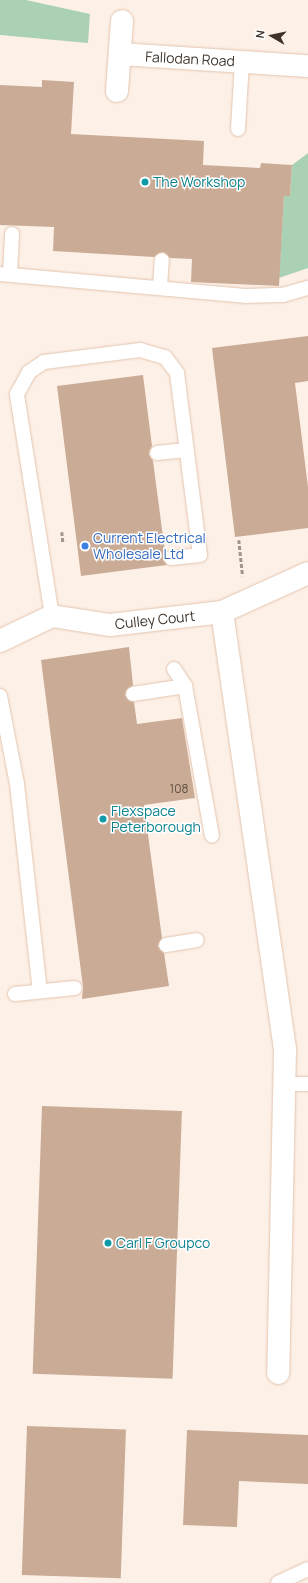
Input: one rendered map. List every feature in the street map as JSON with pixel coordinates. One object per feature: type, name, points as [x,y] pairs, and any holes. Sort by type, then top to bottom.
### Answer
[{"type":"street","points":[[117,91],[122,21]]},
{"type":"street","name":"Fallodan Road","points":[[120,54],[308,66]]},
{"type":"street","name":"Culley Court","points":[[52,616],[110,625],[222,612],[308,573]]},
{"type":"street","points":[[222,612],[270,922],[286,1084],[278,1373]]},
{"type":"street","points":[[0,641],[52,616]]},
{"type":"lane","points":[[238,129],[242,62]]},
{"type":"lane","points":[[12,234],[5,274],[283,295],[308,288]]},
{"type":"lane","points":[[160,286],[162,260]]},
{"type":"lane","points":[[52,616],[17,394],[29,372],[44,362],[140,350],[165,358],[177,373],[200,555],[171,558]]},
{"type":"lane","points":[[157,453],[186,450]]},
{"type":"lane","points":[[174,669],[185,686],[212,836]]},
{"type":"lane","points":[[133,694],[185,686]]},
{"type":"lane","points":[[0,696],[17,784],[40,991]]},
{"type":"lane","points":[[166,945],[196,940]]},
{"type":"lane","points":[[15,994],[75,988]]},
{"type":"lane","points":[[286,1084],[308,1084]]},
{"type":"lane","points":[[278,1583],[308,1569]]},
{"type":"path","points":[[240,540],[243,576]]},
{"type":"green space","points":[[0,0],[26,0],[90,14],[88,43],[0,35]]},
{"type":"green space","points":[[308,153],[308,268],[279,278],[284,196],[290,196],[292,165]]},
{"type":"building","name":"The Workshop","points":[[42,80],[74,82],[71,134],[204,141],[203,165],[260,168],[261,163],[292,165],[290,196],[284,196],[279,286],[191,282],[192,259],[170,258],[163,252],[154,257],[53,251],[54,227],[0,225],[0,85],[42,87]]},
{"type":"building","points":[[308,336],[308,381],[295,383],[308,487],[308,528],[235,537],[212,348]]},
{"type":"building","points":[[143,375],[152,446],[149,454],[153,461],[165,552],[163,559],[167,565],[81,576],[57,386]]},
{"type":"building","name":"Flexspace Peterborough","points":[[129,647],[133,685],[125,695],[134,702],[137,724],[182,718],[195,798],[144,805],[162,938],[158,946],[164,953],[169,986],[82,999],[83,987],[41,660]]},
{"type":"building","name":"Carl F Groupco","points":[[42,1106],[182,1111],[173,1379],[33,1374]]},
{"type":"building","points":[[27,1426],[126,1429],[121,1578],[22,1575]]},
{"type":"building","points":[[187,1430],[308,1435],[308,1484],[239,1481],[237,1527],[183,1525]]},
{"type":"place","name":"The Workshop","points":[[145,182]]},
{"type":"place","name":"Current Electrical Wholesale Ltd","points":[[85,546]]},
{"type":"place","name":"Flexspace Peterborough","points":[[103,819]]},
{"type":"place","name":"Carl F Groupco","points":[[108,1243]]}]
